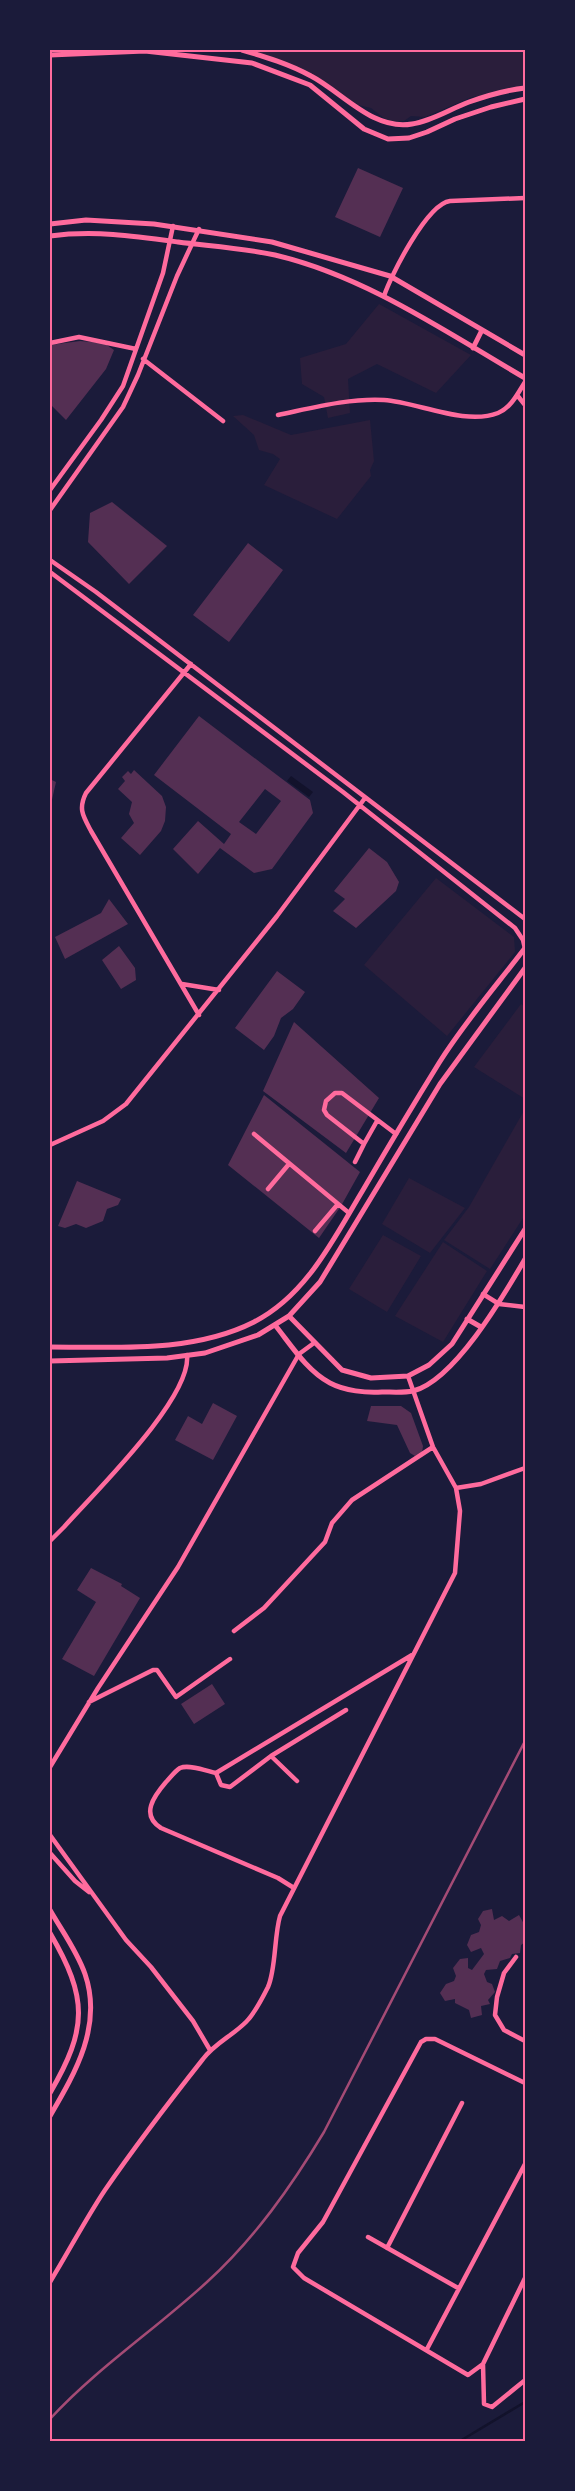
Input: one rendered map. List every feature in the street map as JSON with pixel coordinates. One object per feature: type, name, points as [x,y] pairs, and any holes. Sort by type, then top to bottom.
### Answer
[{"type":"street","points":[[242,50],[278,61],[311,76],[366,113],[383,122],[398,125],[412,124],[470,102],[525,88]]},
{"type":"street","points":[[50,55],[145,51],[252,63],[310,85],[364,129],[388,139],[418,135],[491,107],[525,99]]},
{"type":"street","points":[[384,296],[390,276],[409,244],[441,204],[450,201],[525,198]]},
{"type":"street","points":[[50,224],[86,220],[173,226],[272,242],[390,276],[525,355]]},
{"type":"street","points":[[50,490],[123,386],[164,273],[172,241],[173,226]]},
{"type":"street","points":[[50,510],[123,407],[192,243],[200,229]]},
{"type":"street","points":[[50,236],[92,232],[192,243],[275,255],[384,296],[525,380],[517,395],[503,410],[497,413],[464,416],[386,400],[355,401],[278,415]]},
{"type":"street","points":[[473,348],[482,330]]},
{"type":"street","points":[[50,343],[79,337],[136,349]]},
{"type":"street","points":[[143,359],[223,421]]},
{"type":"street","points":[[517,395],[525,405]]},
{"type":"street","points":[[50,560],[96,592],[525,919]]},
{"type":"street","points":[[50,572],[359,805],[515,928],[523,940],[525,949],[440,1061],[330,1244],[298,1289],[283,1304],[254,1322],[227,1334],[181,1344],[50,1346]]},
{"type":"street","points":[[190,664],[86,793],[81,804],[81,812],[199,1015]]},
{"type":"street","points":[[50,1145],[103,1122],[126,1104],[277,916],[365,798]]},
{"type":"street","points":[[50,1361],[141,1359],[186,1355],[232,1346],[289,1316],[320,1282],[440,1084],[525,968]]},
{"type":"street","points":[[182,984],[218,990]]},
{"type":"street","points":[[364,1144],[327,1115],[324,1110],[326,1101],[335,1093],[342,1093],[396,1134]]},
{"type":"street","points":[[355,1162],[377,1121]]},
{"type":"street","points":[[254,1134],[349,1213]]},
{"type":"street","points":[[268,1189],[290,1164]]},
{"type":"street","points":[[315,1231],[338,1204]]},
{"type":"street","points":[[289,1316],[342,1370],[356,1376],[371,1378],[408,1376],[429,1365],[446,1351],[525,1229]]},
{"type":"street","points":[[275,1325],[310,1367],[330,1383],[365,1393],[412,1391],[422,1387],[452,1365],[499,1304],[525,1259]]},
{"type":"street","points":[[483,1294],[499,1304],[525,1307]]},
{"type":"street","points":[[467,1319],[481,1327]]},
{"type":"street","points":[[51,1766],[88,1703],[178,1567],[299,1354],[314,1343]]},
{"type":"street","points":[[50,1541],[160,1418],[186,1374],[186,1355]]},
{"type":"street","points":[[50,2281],[105,2190],[210,2050],[245,2023],[269,1985],[280,1916],[455,1573],[460,1511],[456,1488],[433,1447],[429,1431],[412,1391],[408,1376]]},
{"type":"street","points":[[234,1631],[264,1608],[319,1549],[325,1542],[332,1523],[352,1500],[433,1447]]},
{"type":"street","points":[[456,1488],[481,1484],[525,1468]]},
{"type":"street","points":[[294,1888],[278,1878],[161,1828],[154,1822],[150,1802],[178,1770],[186,1767],[216,1773],[412,1655]]},
{"type":"street","points":[[88,1703],[153,1670],[156,1670],[176,1696],[230,1660]]},
{"type":"street","points":[[216,1773],[221,1785],[230,1787],[271,1756],[346,1710]]},
{"type":"street","points":[[271,1756],[296,1781]]},
{"type":"street","points":[[50,1835],[94,1896],[193,2021],[210,2050]]},
{"type":"street","points":[[50,1853],[76,1881],[94,1896]]},
{"type":"street","points":[[50,1910],[84,1972],[91,1994],[88,2034],[75,2072],[50,2116]]},
{"type":"street","points":[[50,1933],[75,1982],[79,2006],[77,2033],[67,2063],[50,2093]]},
{"type":"street","points":[[516,1957],[504,1973],[497,1997],[495,2015],[504,2030],[525,2041]]},
{"type":"street","points":[[483,2364],[468,2375],[427,2349],[304,2278],[294,2270],[295,2258],[323,2222],[421,2042],[426,2039],[435,2039],[525,2083]]},
{"type":"street","points":[[387,2248],[462,2104]]},
{"type":"street","points":[[427,2349],[525,2164]]},
{"type":"street","points":[[368,2237],[458,2288]]},
{"type":"street","points":[[524,2381],[492,2407],[484,2404],[483,2364],[525,2278]]},
{"type":"shaded area","points":[[240,50],[525,50],[525,89],[472,97],[425,117],[411,116],[404,121],[389,122],[371,108],[358,105],[305,72]]},
{"type":"shaded area","points":[[379,304],[471,355],[436,393],[377,364],[348,379],[350,413],[328,418],[324,397],[302,384],[300,358],[346,344]]},
{"type":"shaded area","points":[[243,415],[291,435],[370,420],[374,461],[370,470],[371,476],[337,519],[264,485],[280,459],[273,454],[259,450],[254,435],[233,416]]},
{"type":"shaded area","points":[[291,776],[313,792],[309,797],[287,781]]},
{"type":"shaded area","points":[[436,878],[514,937],[515,952],[447,1036],[364,965]]},
{"type":"shaded area","points":[[521,1004],[525,1007],[525,1099],[474,1067]]},
{"type":"shaded area","points":[[525,1109],[525,1215],[490,1269],[444,1240],[469,1207]]},
{"type":"shaded area","points":[[409,1178],[465,1208],[430,1253],[382,1224]]},
{"type":"shaded area","points":[[383,1235],[421,1256],[387,1312],[349,1289]]},
{"type":"shaded area","points":[[443,1242],[487,1271],[443,1342],[395,1316]]},
{"type":"building","points":[[358,168],[403,188],[380,237],[335,217]]},
{"type":"building","points":[[80,341],[104,343],[114,350],[106,369],[66,420],[50,404],[50,345]]},
{"type":"building","points":[[112,502],[167,546],[129,584],[88,542],[90,513]]},
{"type":"building","points":[[248,543],[283,570],[229,642],[193,615]]},
{"type":"building","points":[[199,716],[310,800],[313,813],[272,869],[254,873],[220,848],[198,874],[173,849],[198,821],[224,844],[231,834],[154,775]],"holes":[[[265,789],[281,801],[256,834],[239,822]]]},
{"type":"building","points":[[134,770],[162,796],[166,807],[165,821],[161,831],[140,855],[121,838],[134,823],[129,814],[132,802],[118,789],[125,781],[122,777],[128,771],[131,774]]},
{"type":"building","points":[[50,779],[56,782],[51,804],[50,804]]},
{"type":"building","points":[[369,848],[387,862],[399,882],[396,891],[356,928],[333,911],[345,899],[334,891]]},
{"type":"building","points":[[109,899],[128,924],[65,959],[55,937],[101,913]]},
{"type":"building","points":[[119,946],[135,968],[136,980],[121,989],[102,960]]},
{"type":"building","points":[[277,971],[305,992],[293,1009],[281,1018],[274,1036],[264,1050],[235,1028]]},
{"type":"building","points":[[294,1022],[379,1098],[346,1153],[263,1091]]},
{"type":"building","points":[[264,1095],[360,1172],[341,1206],[319,1238],[228,1165]]},
{"type":"building","points":[[77,1181],[121,1199],[118,1205],[107,1209],[103,1221],[86,1228],[76,1224],[65,1228],[58,1226]]},
{"type":"building","points":[[213,1403],[237,1416],[213,1460],[175,1440],[188,1416],[202,1424]]},
{"type":"building","points":[[371,1406],[401,1406],[411,1413],[423,1446],[422,1453],[415,1456],[410,1453],[397,1425],[367,1421]]},
{"type":"building","points":[[91,1568],[122,1584],[121,1586],[140,1598],[94,1676],[62,1659],[96,1602],[77,1590]]},
{"type":"building","points":[[212,1684],[225,1704],[194,1724],[181,1704]]},
{"type":"building","points":[[492,1909],[494,1920],[502,1916],[509,1921],[519,1915],[524,1924],[525,1942],[521,1945],[520,1953],[512,1954],[510,1958],[500,1961],[497,1969],[486,1970],[484,1974],[487,1982],[492,1984],[495,1992],[488,2000],[490,2004],[481,2006],[482,2015],[471,2018],[469,2010],[455,2003],[455,1999],[445,2001],[440,1993],[446,1984],[454,1981],[456,1976],[453,1968],[460,1959],[468,1958],[468,1968],[472,1970],[484,1954],[481,1948],[471,1952],[467,1945],[471,1935],[479,1932],[481,1925],[478,1919],[483,1911]]},
{"type":"waterway","points":[[460,2441],[525,2402]]},
{"type":"railway","points":[[50,2419],[87,2383],[207,2282],[241,2248],[285,2192],[324,2132],[525,1741]]}]
